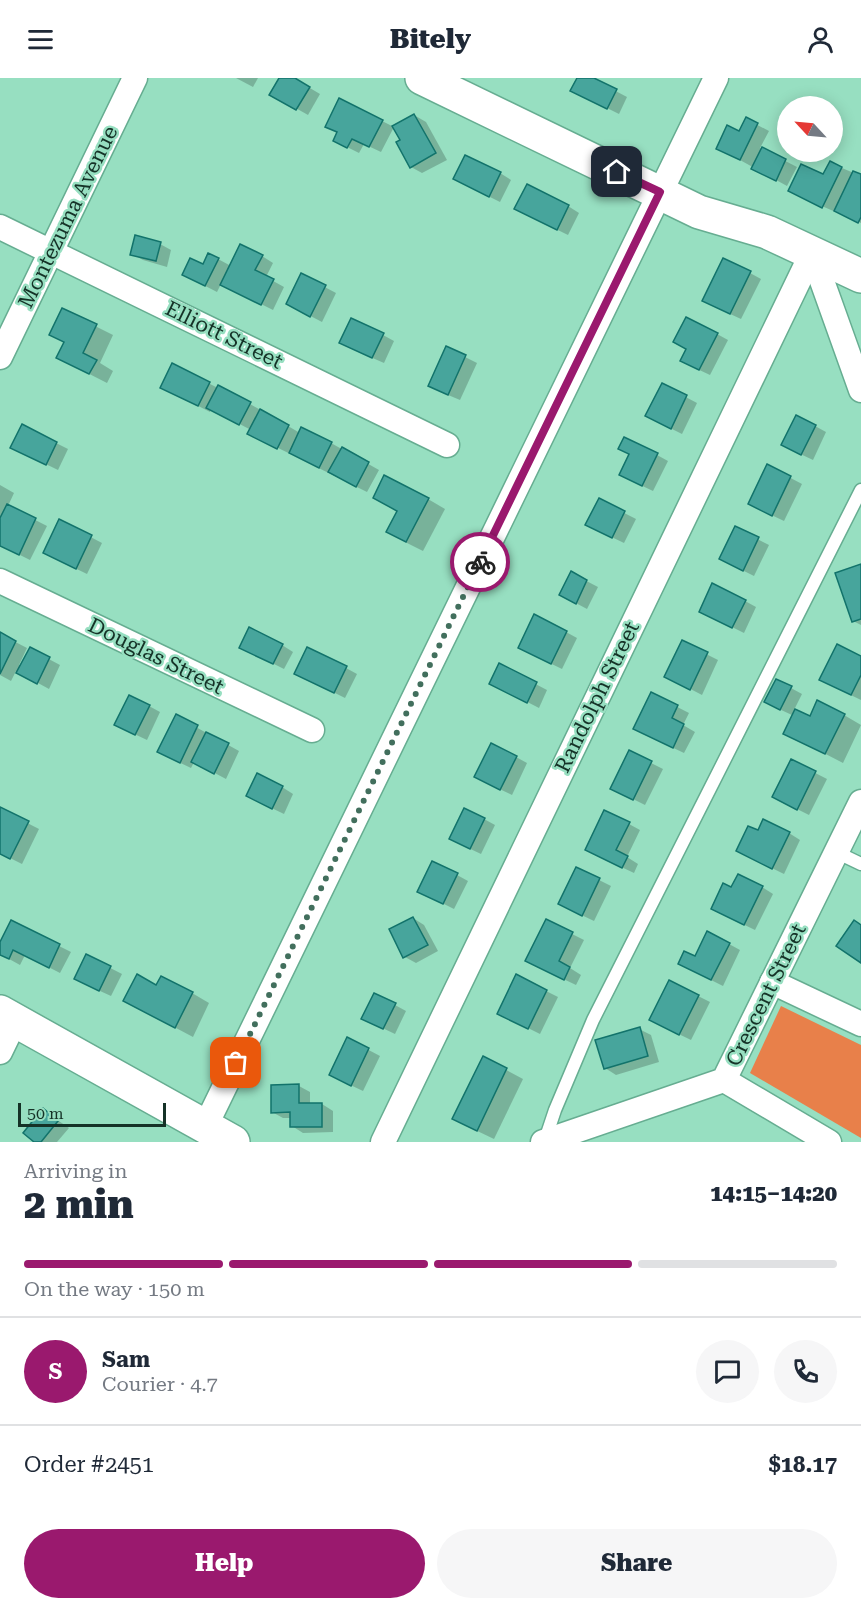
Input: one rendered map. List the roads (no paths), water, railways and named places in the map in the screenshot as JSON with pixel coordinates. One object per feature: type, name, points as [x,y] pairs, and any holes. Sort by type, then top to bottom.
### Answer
[{"type":"street","name":"Montezuma Avenue","points":[[0,357],[135,78]]},
{"type":"street","points":[[422,78],[699,212],[747,225],[861,276]]},
{"type":"street","points":[[0,1052],[8,1017],[219,1134],[660,192],[716,78]]},
{"type":"street","name":"Elliott Street","points":[[0,227],[447,444]]},
{"type":"street","points":[[812,253],[861,390]]},
{"type":"street","name":"Randolph Street","points":[[383,1142],[812,253]]},
{"type":"street","name":"Douglas Street","points":[[0,581],[312,730]]},
{"type":"street","name":"Crescent Street","points":[[544,1142],[724,1080],[861,802]]},
{"type":"street","points":[[772,982],[861,1024]]},
{"type":"street","points":[[724,1080],[829,1142]]},
{"type":"lane","points":[[544,1142],[593,1020],[861,490]]},
{"type":"lane","points":[[836,852],[861,864]]}]
